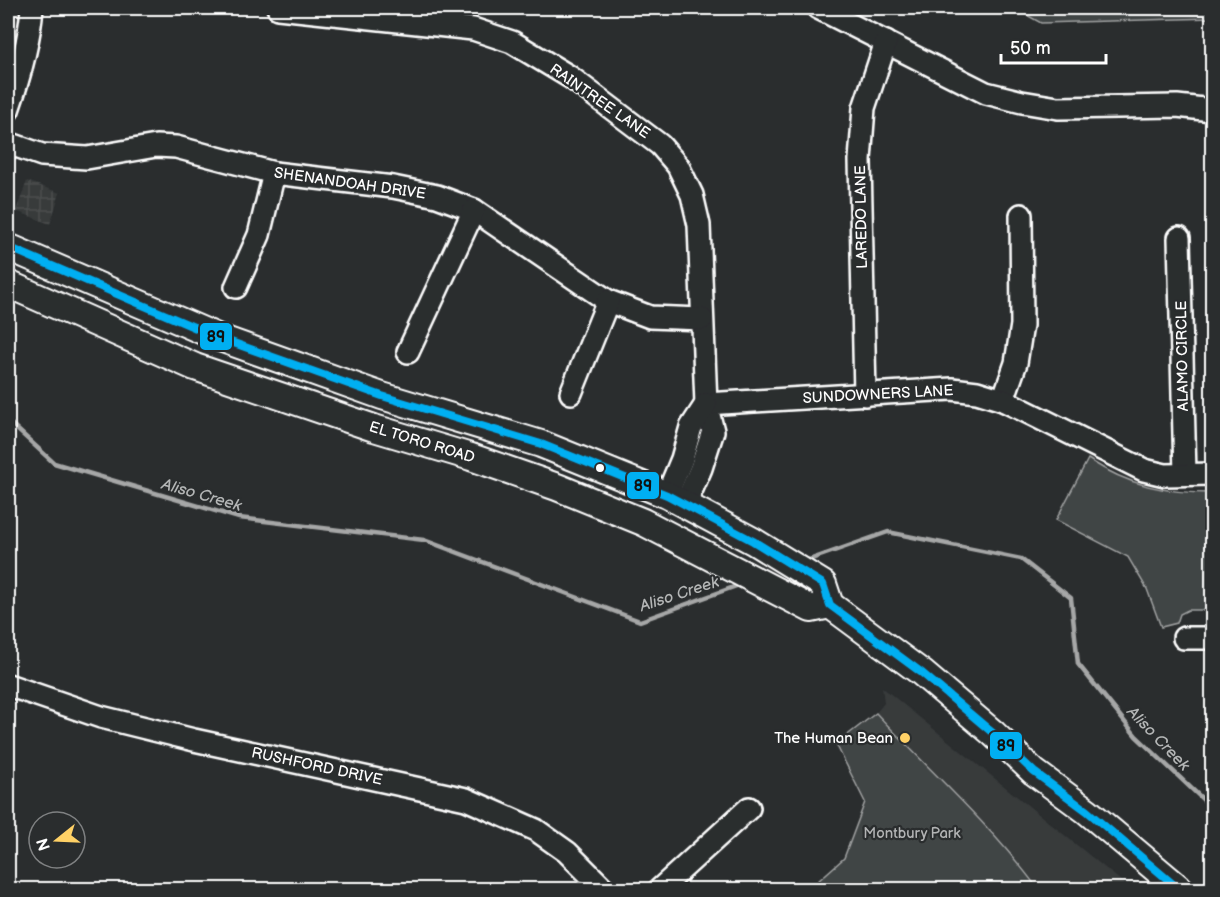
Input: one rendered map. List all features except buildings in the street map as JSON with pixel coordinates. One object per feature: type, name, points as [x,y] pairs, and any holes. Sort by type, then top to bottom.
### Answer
[{"type":"main road","points":[[8,247],[217,337],[382,396],[540,444],[676,500],[753,541],[827,595],[994,734],[1034,772],[1087,811],[1181,890]]},
{"type":"main road","name":"EL TORO ROAD","points":[[8,284],[195,366],[374,428],[471,457],[557,487],[643,522],[811,609],[827,595]]},
{"type":"street","points":[[8,110],[24,64],[32,8]]},
{"type":"street","name":"RAINTREE LANE","points":[[278,8],[473,29],[512,42],[570,77],[631,122],[660,145],[678,166],[692,195],[699,225],[706,404],[713,431],[706,453],[676,500]]},
{"type":"street","points":[[818,8],[986,93],[1058,108],[1177,106],[1212,110]]},
{"type":"street","name":"LAREDO LANE","points":[[865,394],[861,149],[864,108],[886,42]]},
{"type":"street","name":"SHENANDOAH DRIVE","points":[[8,143],[42,155],[87,158],[156,146],[176,147],[274,173],[393,187],[437,196],[474,210],[608,301],[650,317],[702,320]]},
{"type":"street","points":[[236,287],[259,235],[274,173]]},
{"type":"street","points":[[408,352],[474,210]]},
{"type":"street","points":[[1003,400],[1016,363],[1022,325],[1021,215]]},
{"type":"street","name":"ALAMO CIRCLE","points":[[1179,238],[1185,474]]},
{"type":"street","points":[[571,393],[608,301]]},
{"type":"street","name":"SUNDOWNERS LANE","points":[[706,404],[952,389],[977,392],[1003,400],[1144,470],[1165,475],[1212,474]]},
{"type":"street","points":[[676,500],[691,427],[706,404]]},
{"type":"street","points":[[686,446],[706,453]]},
{"type":"street","points":[[1184,638],[1212,638]]},
{"type":"street","name":"RUSHFORD DRIVE","points":[[8,685],[101,717],[194,740],[466,799],[536,830],[567,852],[605,890]]},
{"type":"street","points":[[659,890],[749,808]]},
{"type":"shaded area","points":[[27,181],[60,193],[50,224],[16,211]]},
{"type":"shaded area","points":[[882,687],[1131,889],[1038,889],[992,834],[876,713],[884,703]]},
{"type":"green space","points":[[1014,8],[1212,8],[1212,18],[1041,23]]},
{"type":"green space","points":[[1088,459],[1133,482],[1163,489],[1212,493],[1212,610],[1188,610],[1180,614],[1177,623],[1161,627],[1147,589],[1128,557],[1056,520]]},
{"type":"green space","name":"Montbury Park","points":[[876,713],[980,820],[1038,889],[809,889],[844,858],[865,802],[836,744]]},
{"type":"waterway","name":"Aliso Creek","points":[[8,421],[54,463],[239,518],[424,540],[640,621],[742,584]]},
{"type":"waterway","name":"Aliso Creek","points":[[803,562],[888,532],[1021,559],[1071,598],[1078,664],[1136,736],[1212,808]]},
{"type":"transit line","name":"89","points":[[8,247],[217,337],[382,396],[541,444],[667,495],[753,541],[823,584],[830,605],[922,673],[994,734],[1034,772],[1087,811],[1180,890]]},
{"type":"place","name":"The Human Bean","points":[[905,738]]}]
